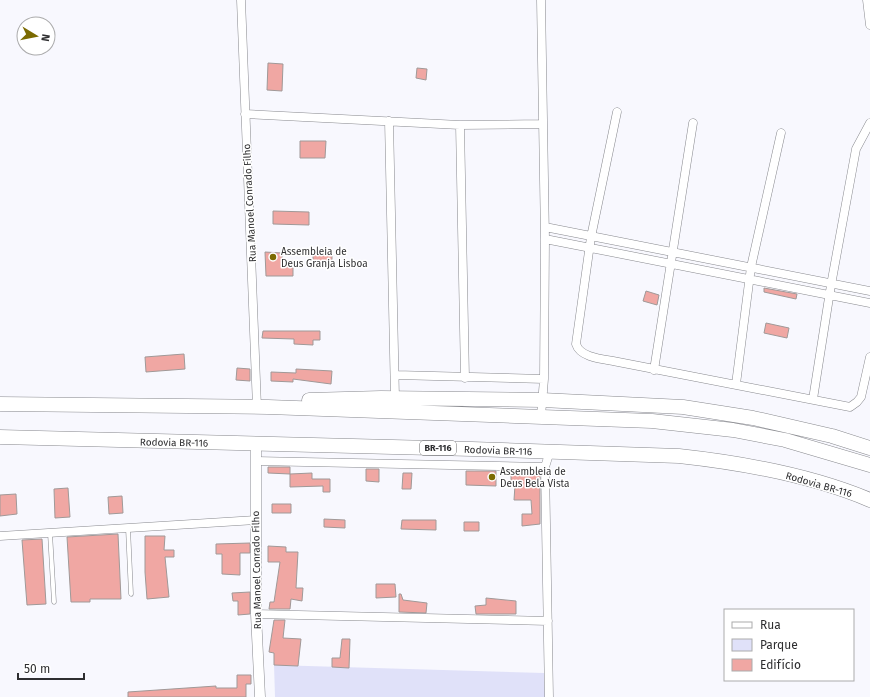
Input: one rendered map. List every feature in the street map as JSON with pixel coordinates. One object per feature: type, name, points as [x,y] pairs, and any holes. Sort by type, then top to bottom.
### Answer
[{"type":"highway","points":[[263,407],[316,399],[395,398],[542,400],[683,407],[719,412],[832,436],[870,448]]},
{"type":"highway","points":[[0,404],[263,407],[652,420],[733,430],[785,440],[870,465]]},
{"type":"highway","name":"Rodovia BR-116","points":[[0,437],[550,451],[680,456],[706,459],[798,477],[870,500]]},
{"type":"street","name":"Rua Manoel Conrado Filho","points":[[241,0],[245,114],[263,407]]},
{"type":"street","points":[[541,0],[545,227],[544,379],[541,416]]},
{"type":"street","points":[[867,0],[870,25]]},
{"type":"street","points":[[617,112],[591,237],[576,344],[577,348],[583,353],[597,358],[850,407],[854,405],[860,397],[870,356]]},
{"type":"street","points":[[245,114],[460,125],[542,124]]},
{"type":"street","points":[[389,121],[396,375],[395,398]]},
{"type":"street","points":[[654,370],[671,253],[693,123]]},
{"type":"street","points":[[813,399],[831,285],[856,149],[870,123]]},
{"type":"street","points":[[460,125],[465,378]]},
{"type":"street","points":[[736,384],[751,278],[751,268],[782,133]]},
{"type":"street","points":[[545,227],[831,285],[870,291]]},
{"type":"street","points":[[545,239],[751,278],[830,297],[870,303]]},
{"type":"street","points":[[396,375],[544,379]]},
{"type":"street","name":"Rua Manoel Conrado Filho","points":[[256,444],[256,614],[260,697]]},
{"type":"street","points":[[549,697],[545,467],[550,451]]},
{"type":"street","points":[[256,462],[545,467]]},
{"type":"street","points":[[0,536],[256,520]]},
{"type":"street","points":[[256,614],[548,621]]},
{"type":"lane","points":[[128,527],[131,594]]},
{"type":"lane","points":[[50,533],[54,602]]},
{"type":"green space","points":[[274,665],[544,673],[545,697],[275,697]]},
{"type":"building","points":[[268,63],[283,64],[282,91],[267,90]]},
{"type":"building","points":[[417,68],[427,69],[426,80],[416,78]]},
{"type":"building","points":[[300,141],[326,141],[325,158],[300,158]]},
{"type":"building","points":[[273,211],[309,212],[309,225],[273,224]]},
{"type":"building","points":[[313,251],[332,251],[332,267],[313,267]]},
{"type":"building","points":[[265,252],[282,253],[282,260],[293,261],[293,276],[266,276]]},
{"type":"building","points":[[764,288],[797,294],[796,299],[764,292]]},
{"type":"building","points":[[646,291],[659,295],[657,305],[643,301]]},
{"type":"building","points":[[766,323],[789,328],[787,338],[764,333]]},
{"type":"building","points":[[263,331],[320,331],[320,340],[313,340],[313,345],[294,344],[294,339],[262,338]]},
{"type":"building","points":[[184,354],[185,369],[146,372],[145,357]]},
{"type":"building","points":[[237,368],[250,369],[250,381],[236,380]]},
{"type":"building","points":[[296,369],[332,371],[331,384],[293,379],[293,382],[271,381],[271,372],[296,373]]},
{"type":"building","points":[[268,467],[290,467],[290,474],[268,473]]},
{"type":"building","points":[[366,469],[379,469],[379,482],[366,481]]},
{"type":"building","points":[[466,471],[496,471],[496,486],[466,485]]},
{"type":"building","points":[[511,472],[540,472],[540,524],[522,526],[522,514],[532,514],[531,500],[514,500],[515,485],[511,485]]},
{"type":"building","points":[[312,473],[312,479],[330,479],[330,492],[323,492],[323,486],[290,487],[290,474]]},
{"type":"building","points":[[403,473],[412,473],[411,489],[402,489]]},
{"type":"building","points":[[68,488],[70,517],[55,518],[54,489]]},
{"type":"building","points":[[16,494],[17,514],[0,516],[0,495]]},
{"type":"building","points":[[122,496],[123,513],[109,514],[108,497]]},
{"type":"building","points":[[272,504],[291,504],[291,513],[272,513]]},
{"type":"building","points":[[324,519],[345,520],[345,528],[324,527]]},
{"type":"building","points":[[402,520],[436,520],[436,530],[401,529]]},
{"type":"building","points":[[464,522],[479,522],[479,531],[464,531]]},
{"type":"building","points":[[118,534],[121,599],[90,599],[90,602],[71,602],[67,537]]},
{"type":"building","points":[[145,536],[165,536],[164,550],[174,550],[174,557],[165,557],[169,597],[147,599]]},
{"type":"building","points":[[42,539],[46,604],[27,605],[22,540]]},
{"type":"building","points":[[250,543],[250,553],[240,553],[240,575],[222,574],[222,554],[216,554],[216,544]]},
{"type":"building","points":[[268,546],[286,547],[286,552],[298,552],[296,588],[303,588],[302,601],[291,599],[290,609],[269,609],[270,602],[274,602],[280,562],[268,562]]},
{"type":"building","points":[[376,584],[395,584],[396,597],[376,598]]},
{"type":"building","points":[[250,592],[250,614],[238,615],[238,601],[233,601],[232,593]]},
{"type":"building","points":[[399,594],[401,594],[403,600],[427,603],[426,613],[399,612]]},
{"type":"building","points":[[486,598],[516,601],[516,614],[476,614],[475,606],[486,605]]},
{"type":"building","points":[[274,620],[285,620],[283,638],[301,639],[298,666],[274,665],[274,653],[269,652]]},
{"type":"building","points":[[342,639],[350,639],[349,668],[332,667],[332,658],[340,658]]},
{"type":"building","points":[[237,675],[251,675],[251,684],[246,684],[246,697],[128,697],[128,692],[216,686],[216,688],[237,688]]},
{"type":"place","name":"Assembleia de Deus Granja Lisboa","points":[[273,257]]},
{"type":"place","name":"Assembleia de Deus Bela Vista","points":[[492,477]]}]
